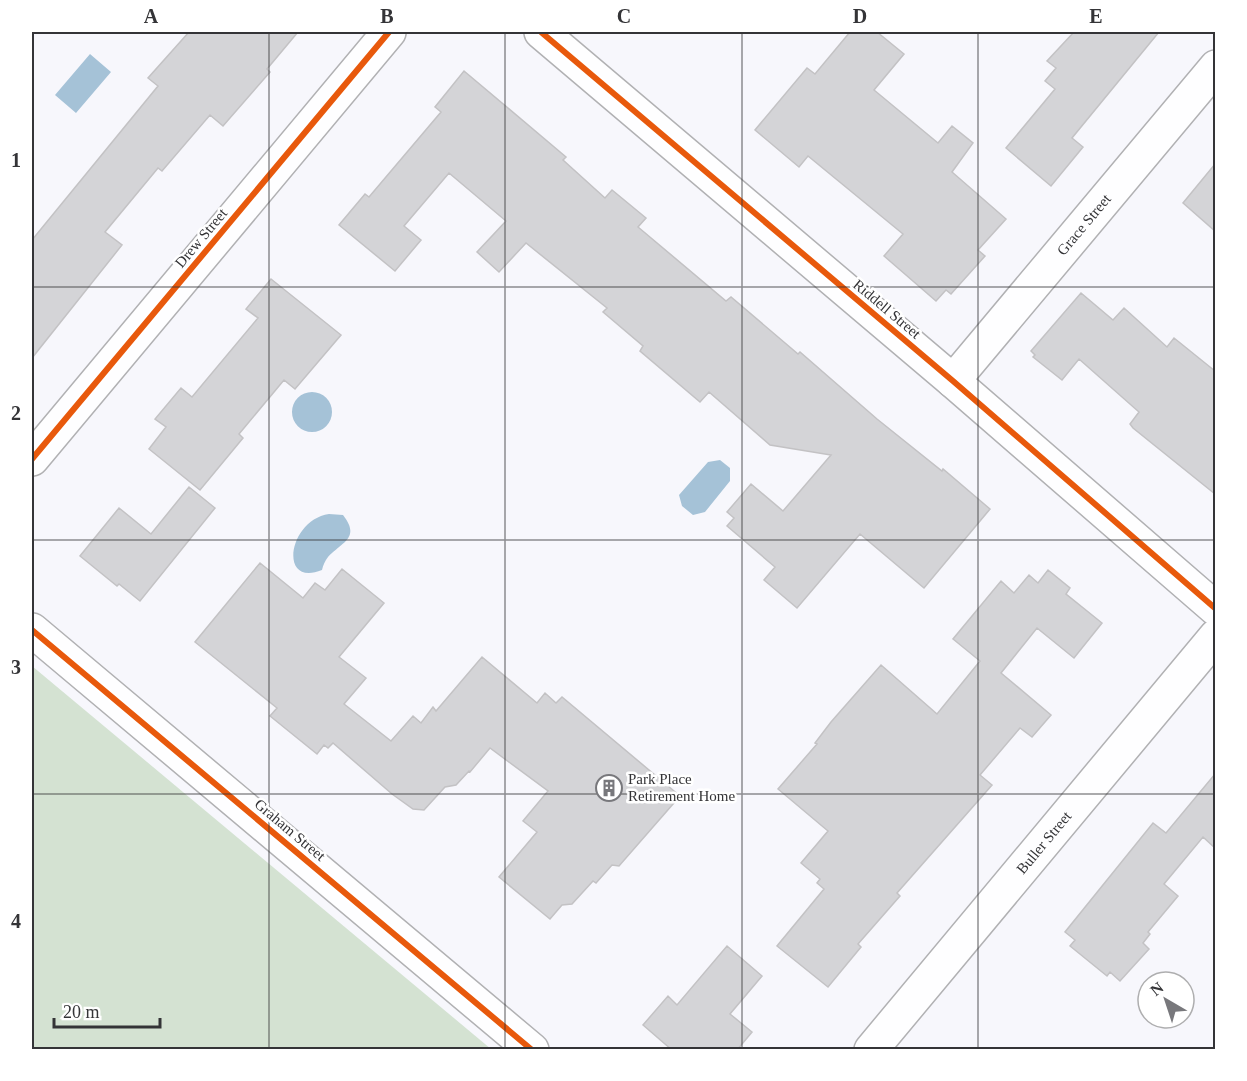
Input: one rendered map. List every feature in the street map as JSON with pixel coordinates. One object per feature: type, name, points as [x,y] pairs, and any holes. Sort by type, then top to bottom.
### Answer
[{"type":"street","name":"Drew Street","points":[[32,459],[389,32]]},
{"type":"street","name":"Riddell Street","points":[[551,35],[1215,609]]},
{"type":"street","name":"Grace Street","points":[[953,381],[1215,67]]},
{"type":"street","name":"Graham Street","points":[[32,630],[532,1050]]},
{"type":"street","name":"Buller Street","points":[[871,1050],[1215,636]]},
{"type":"green space","points":[[32,666],[491,1049],[32,1049]]},
{"type":"water","points":[[90,54],[111,72],[76,113],[55,95]]},
{"type":"water","points":[[312,392],[326,398],[332,412],[326,426],[312,432],[298,426],[292,412],[298,398]]},
{"type":"water","points":[[720,460],[730,468],[730,481],[705,512],[693,515],[682,506],[679,495],[708,462]]},
{"type":"water","points":[[329,514],[343,515],[350,529],[348,539],[328,557],[322,570],[308,573],[299,570],[294,562],[297,539],[304,528],[315,519]]},
{"type":"building","points":[[189,32],[298,32],[267,69],[270,72],[223,126],[210,115],[162,171],[158,168],[105,232],[122,245],[32,358],[32,240],[158,86],[148,78]]},
{"type":"building","points":[[850,32],[877,32],[904,54],[874,90],[938,143],[952,126],[973,143],[952,172],[1006,219],[978,250],[985,256],[951,294],[946,290],[936,301],[884,256],[903,234],[808,156],[799,167],[755,130],[807,68],[815,74]]},
{"type":"building","points":[[1074,32],[1159,32],[1072,138],[1083,147],[1051,186],[1006,148],[1055,89],[1045,81],[1056,68],[1047,61]]},
{"type":"building","points":[[464,71],[566,157],[563,160],[605,198],[612,190],[646,218],[638,227],[726,301],[731,297],[798,354],[800,352],[877,419],[942,471],[943,469],[990,509],[924,588],[860,534],[797,608],[764,580],[775,567],[727,526],[734,518],[727,512],[751,484],[783,511],[831,455],[770,445],[709,392],[700,402],[640,351],[643,346],[603,312],[607,308],[526,243],[499,272],[477,252],[506,221],[449,173],[404,226],[421,240],[395,271],[339,225],[365,194],[369,197],[441,112],[435,107]]},
{"type":"building","points":[[1215,164],[1215,231],[1183,203]]},
{"type":"building","points":[[271,279],[341,335],[295,389],[284,380],[239,434],[243,438],[200,490],[149,449],[166,427],[155,419],[181,388],[192,397],[258,318],[246,309]]},
{"type":"building","points":[[1081,293],[1113,320],[1124,308],[1167,347],[1174,338],[1215,371],[1215,494],[1133,428],[1130,424],[1139,412],[1079,359],[1062,380],[1033,357],[1035,355],[1031,351]]},
{"type":"building","points":[[189,487],[215,508],[140,601],[119,584],[117,586],[80,556],[119,508],[151,534]]},
{"type":"building","points":[[260,563],[303,598],[315,583],[325,590],[342,569],[384,603],[339,657],[366,678],[344,704],[391,741],[413,716],[421,723],[433,707],[436,711],[482,657],[537,703],[545,693],[556,703],[562,697],[680,796],[619,866],[612,865],[596,883],[593,881],[572,904],[562,905],[550,919],[499,877],[537,832],[523,821],[548,791],[490,748],[456,785],[445,787],[424,810],[413,809],[333,743],[328,748],[324,745],[317,754],[270,716],[277,708],[195,642]]},
{"type":"building","points":[[1048,570],[1070,588],[1066,594],[1102,623],[1074,658],[1037,628],[1001,673],[1051,715],[1032,737],[1020,728],[980,775],[992,785],[897,893],[900,896],[858,944],[861,947],[828,987],[777,946],[824,889],[817,883],[820,879],[801,863],[828,831],[778,789],[817,744],[815,743],[831,722],[881,665],[937,714],[980,661],[953,639],[1001,581],[1014,593],[1029,575],[1038,583]]},
{"type":"building","points":[[1215,774],[1215,848],[1203,837],[1164,884],[1178,896],[1148,932],[1150,934],[1143,943],[1149,949],[1120,981],[1110,972],[1107,976],[1070,946],[1075,940],[1065,932],[1153,823],[1166,833]]},
{"type":"building","points":[[727,946],[762,976],[730,1014],[752,1032],[737,1050],[672,1050],[643,1025],[668,996],[677,1005]]},
{"type":"cycle path","points":[[32,459],[389,32]]},
{"type":"cycle path","points":[[541,32],[953,381],[1216,609]]},
{"type":"cycle path","points":[[32,630],[532,1050]]},
{"type":"place","name":"Park Place Retirement Home","points":[[609,788]]}]
